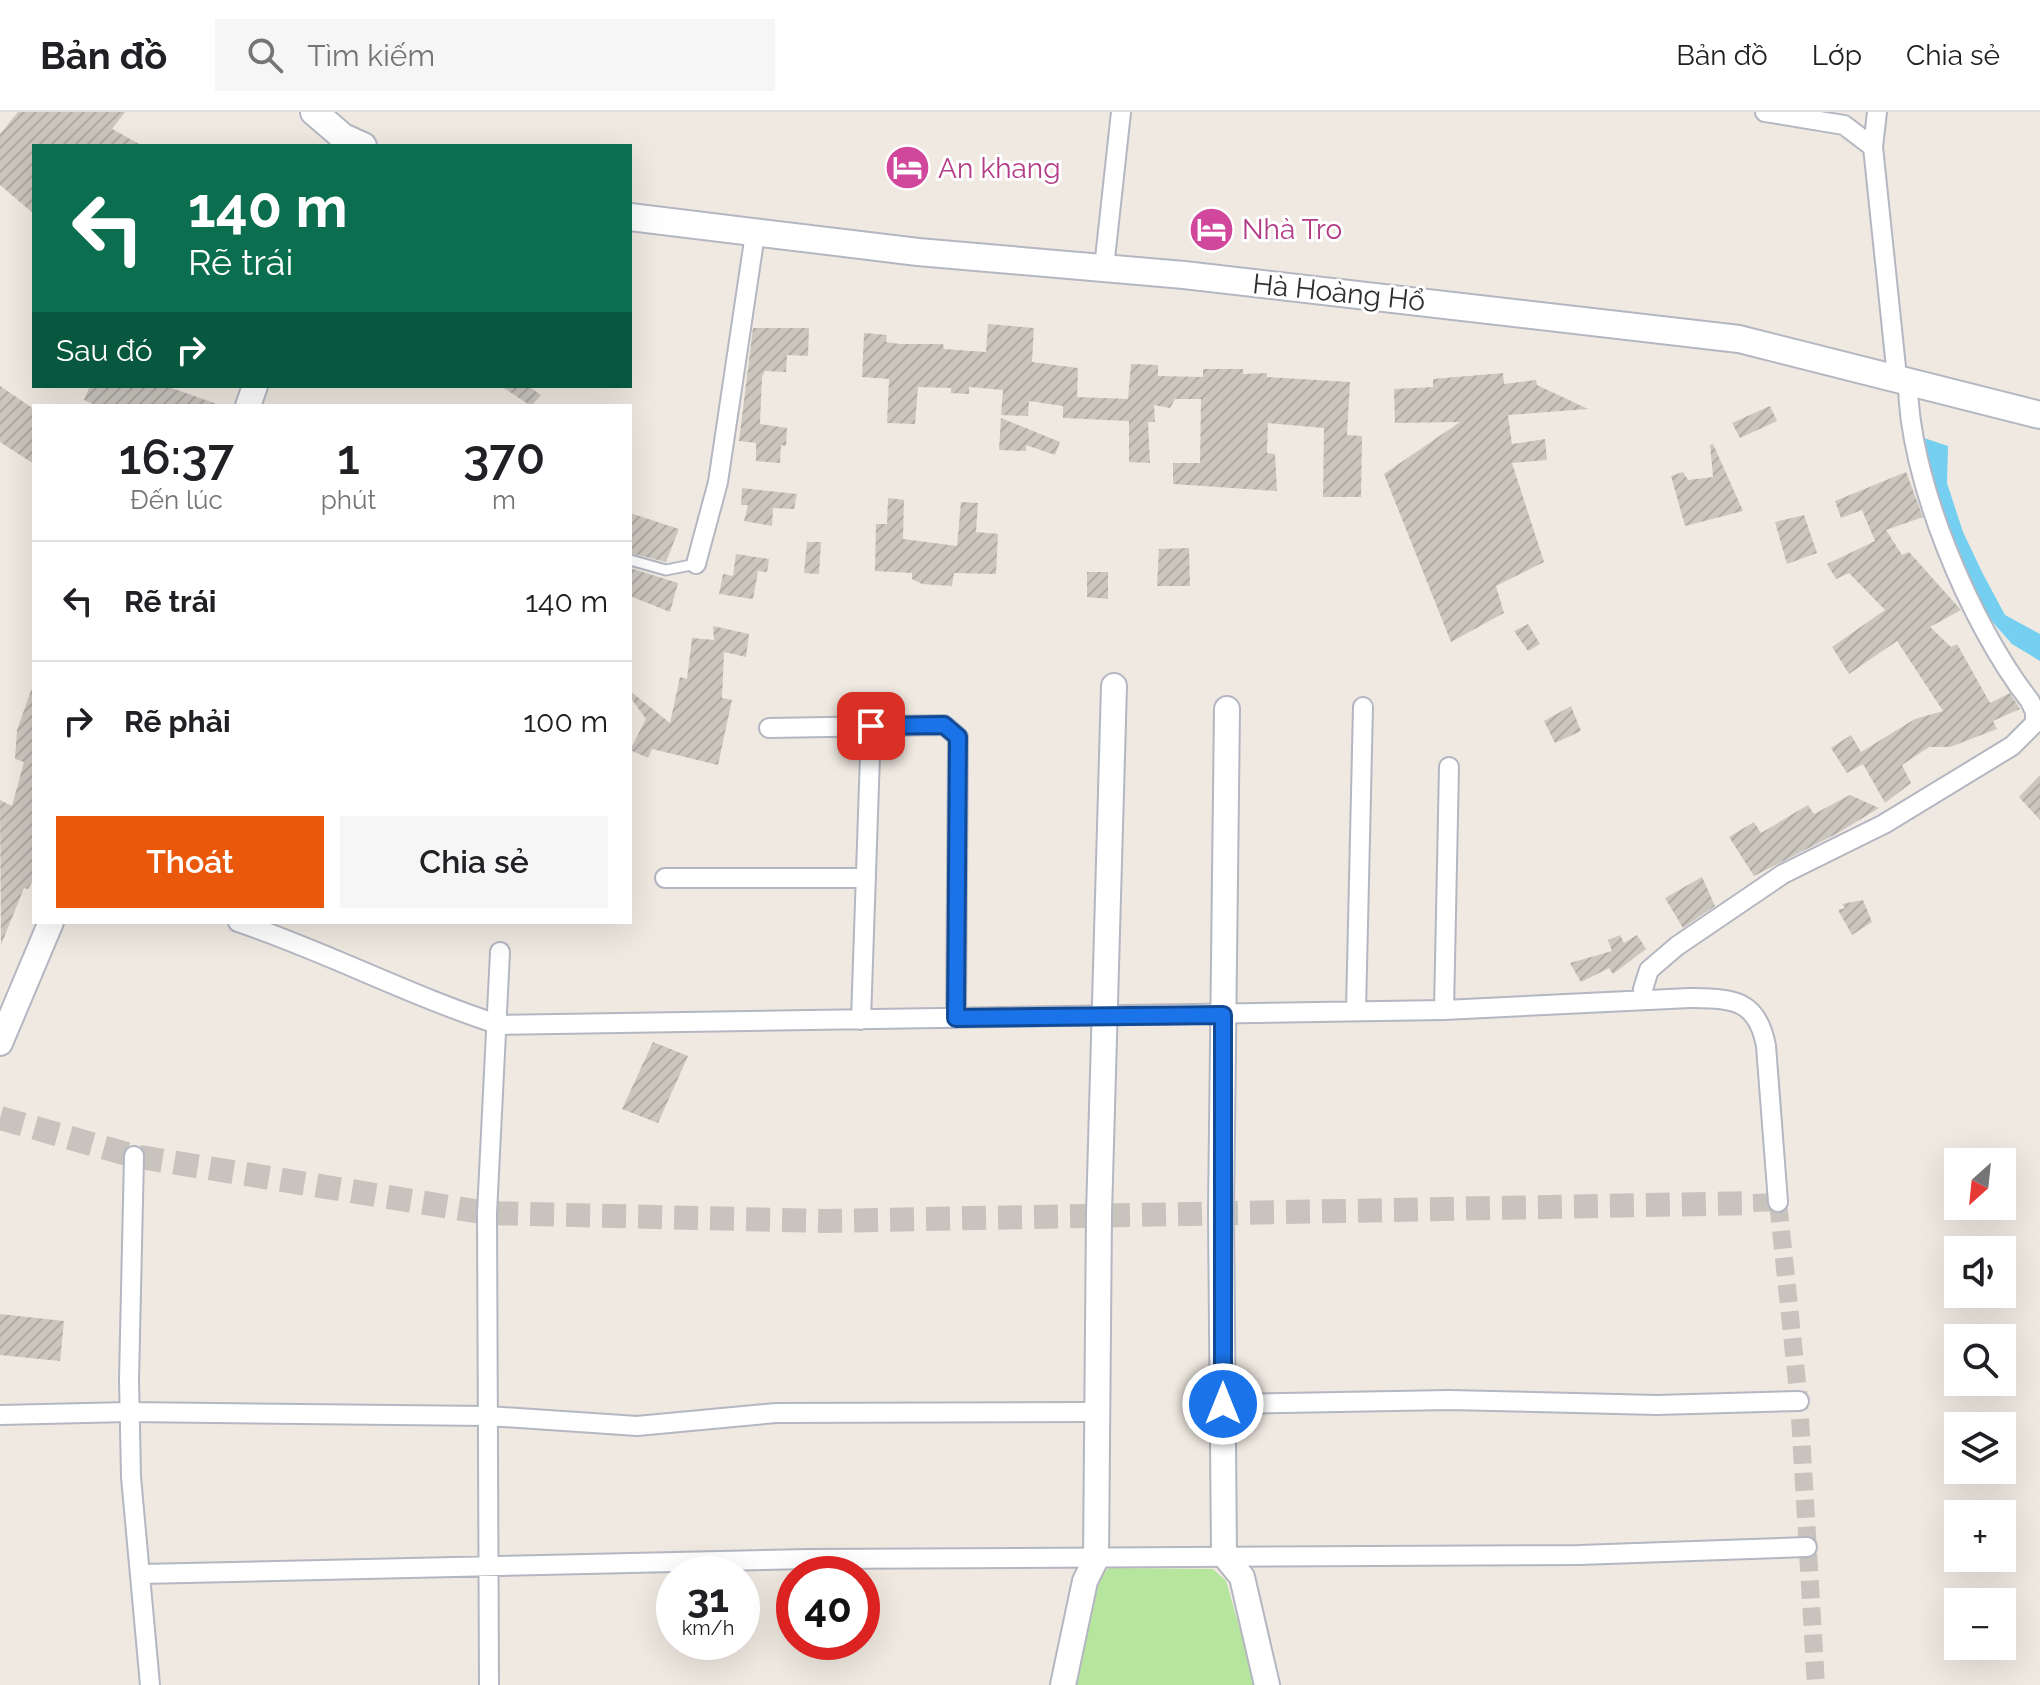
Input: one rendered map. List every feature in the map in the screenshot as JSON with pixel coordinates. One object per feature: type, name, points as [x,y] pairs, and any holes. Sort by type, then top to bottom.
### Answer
[{"type":"main road","points":[[314,112],[349,143]]},
{"type":"main road","name":"Hà Hoàng Hổ","points":[[632,217],[753,247],[1104,268],[1739,339],[1904,387],[2040,415]]},
{"type":"street","points":[[1104,268],[1121,112]]},
{"type":"street","points":[[1765,112],[1844,125],[1873,147]]},
{"type":"street","points":[[1644,1000],[1643,989],[1649,970],[1688,937],[1783,874],[1884,824],[2012,746],[2035,723],[2035,712],[2030,701],[1978,621],[1923,480],[1911,435],[1873,147],[1877,112]]},
{"type":"street","points":[[696,564],[718,482],[753,247]]},
{"type":"street","points":[[1063,1685],[1085,1581],[1096,1559],[1096,1412],[1114,686]]},
{"type":"street","points":[[1356,1010],[1363,707]]},
{"type":"street","points":[[1227,709],[1223,1015],[1224,1555],[1242,1577],[1267,1685]]},
{"type":"street","points":[[769,728],[944,725],[958,737],[956,1018]]},
{"type":"street","points":[[861,1020],[871,726]]},
{"type":"street","points":[[1444,1010],[1449,767]]},
{"type":"street","points":[[665,878],[866,878]]},
{"type":"street","points":[[0,1043],[50,924]]},
{"type":"street","points":[[250,924],[294,931],[430,1001],[497,1024],[1223,1015],[1727,999],[1745,1005],[1756,1015],[1766,1046],[1778,1202]]},
{"type":"street","points":[[489,1685],[487,1213],[500,952]]},
{"type":"street","points":[[134,1156],[129,1412],[150,1685]]},
{"type":"street","points":[[1223,1404],[1449,1400],[1657,1405],[1799,1401]]},
{"type":"street","points":[[0,1415],[129,1412],[488,1416],[637,1426],[776,1413],[1096,1412]]},
{"type":"street","points":[[140,1574],[808,1559],[1579,1555],[1807,1547]]},
{"type":"lane","points":[[632,561],[666,570],[696,564]]},
{"type":"green space","points":[[1109,1568],[1213,1569],[1226,1581],[1256,1685],[1071,1685],[1098,1578]]},
{"type":"water","points":[[1924,438],[1948,446],[1947,483],[1963,532],[2005,615],[2040,634],[2040,661],[2012,644],[1981,609],[1929,477]]},
{"type":"building","points":[[18,112],[125,112],[112,129],[139,144],[32,144],[32,212],[0,185],[0,134]]},
{"type":"building","points":[[988,324],[1034,328],[1032,362],[1078,368],[1077,397],[1128,399],[1131,364],[1158,365],[1158,376],[1203,377],[1203,369],[1243,369],[1243,374],[1267,373],[1267,377],[1350,382],[1347,435],[1362,436],[1361,497],[1323,497],[1324,428],[1268,423],[1267,453],[1275,454],[1277,491],[1173,484],[1173,463],[1200,463],[1201,399],[1175,399],[1170,408],[1154,405],[1155,422],[1148,422],[1150,463],[1129,462],[1129,421],[1063,418],[1063,406],[1029,401],[1028,416],[1001,415],[1003,390],[969,387],[969,394],[951,393],[951,388],[918,387],[915,424],[887,423],[889,379],[862,377],[864,333],[887,335],[886,342],[943,344],[944,349],[986,352]]},
{"type":"building","points":[[753,328],[809,328],[808,356],[787,355],[786,372],[765,371],[762,377],[760,424],[787,428],[786,446],[781,445],[780,463],[756,461],[756,443],[739,441]]},
{"type":"building","points":[[1503,373],[1504,384],[1536,380],[1537,385],[1588,409],[1508,415],[1512,444],[1545,439],[1547,460],[1512,463],[1544,562],[1496,586],[1504,613],[1451,642],[1384,474],[1460,422],[1395,423],[1394,389],[1433,387],[1433,379]]},
{"type":"building","points":[[0,386],[32,408],[32,463],[0,442]]},
{"type":"building","points":[[89,388],[172,388],[217,404],[93,404],[84,400]]},
{"type":"building","points":[[504,388],[531,388],[541,395],[533,404]]},
{"type":"building","points":[[1770,406],[1777,421],[1740,438],[1732,423]]},
{"type":"building","points":[[1001,418],[1060,442],[1055,455],[1026,445],[1026,451],[999,450]]},
{"type":"building","points":[[1713,444],[1743,511],[1685,526],[1671,476],[1683,472],[1688,480],[1713,477],[1710,445]]},
{"type":"building","points":[[1906,472],[1923,517],[1886,530],[1902,555],[1909,552],[1961,610],[1930,627],[1951,647],[1957,644],[1990,703],[2010,693],[2020,709],[1993,721],[1997,729],[1950,747],[1929,747],[1902,765],[1911,783],[1885,803],[1863,764],[1847,773],[1831,748],[1851,735],[1861,752],[1915,719],[1943,711],[1897,641],[1849,674],[1832,647],[1885,610],[1849,573],[1836,579],[1827,564],[1875,541],[1862,510],[1841,518],[1835,501]]},
{"type":"building","points":[[742,488],[797,494],[794,509],[773,508],[772,526],[744,521],[748,505],[741,505]]},
{"type":"building","points":[[888,498],[904,500],[903,539],[957,546],[961,502],[978,503],[976,532],[998,534],[996,574],[954,573],[952,586],[922,584],[912,579],[912,573],[875,571],[876,524],[887,524]]},
{"type":"building","points":[[632,514],[679,529],[666,562],[632,554]]},
{"type":"building","points":[[1804,515],[1817,553],[1787,564],[1775,522]]},
{"type":"building","points":[[807,542],[821,542],[819,574],[804,573]]},
{"type":"building","points":[[1189,548],[1190,586],[1157,586],[1159,549]]},
{"type":"building","points":[[736,554],[769,559],[767,572],[758,571],[753,599],[719,594],[723,574],[733,576]]},
{"type":"building","points":[[632,569],[678,583],[670,612],[632,597]]},
{"type":"building","points":[[1087,572],[1108,572],[1108,599],[1087,597]]},
{"type":"building","points":[[1528,624],[1540,644],[1528,651],[1514,631]]},
{"type":"building","points":[[713,626],[749,634],[746,657],[724,652],[722,698],[732,700],[718,765],[652,749],[648,758],[632,751],[646,719],[632,700],[632,693],[670,723],[680,677],[687,679],[692,638],[714,640]]},
{"type":"building","points":[[32,688],[32,882],[28,889],[24,888],[1,945],[0,800],[12,806],[24,762],[15,759],[17,730]]},
{"type":"building","points":[[1571,706],[1581,731],[1555,743],[1544,721]]},
{"type":"building","points":[[2040,775],[2040,820],[2019,797]]},
{"type":"building","points":[[1850,795],[1879,808],[1754,876],[1729,837],[1754,822],[1761,833],[1808,805],[1814,814]]},
{"type":"building","points":[[1702,877],[1715,906],[1683,928],[1665,898]]},
{"type":"building","points":[[1863,900],[1872,922],[1852,935],[1838,910],[1845,908],[1842,904]]},
{"type":"building","points":[[1620,935],[1624,943],[1637,935],[1646,949],[1613,974],[1609,968],[1581,982],[1570,963],[1612,951],[1608,940]]},
{"type":"building","points":[[653,1042],[688,1056],[658,1123],[622,1109]]},
{"type":"building","points":[[0,1314],[64,1321],[60,1361],[0,1355]]},
{"type":"tunnel","points":[[0,1118],[134,1156],[487,1213],[824,1221],[1753,1203]]},
{"type":"tunnel","points":[[1753,1203],[1778,1202],[1799,1401],[1816,1685]]},
{"type":"place","name":"An khang","points":[[907,168]]},
{"type":"place","name":"Nhà Tro","points":[[1211,229]]},
{"type":"route","points":[[871,726],[944,725],[958,737],[956,1018],[1223,1015],[1223,1404]]}]
